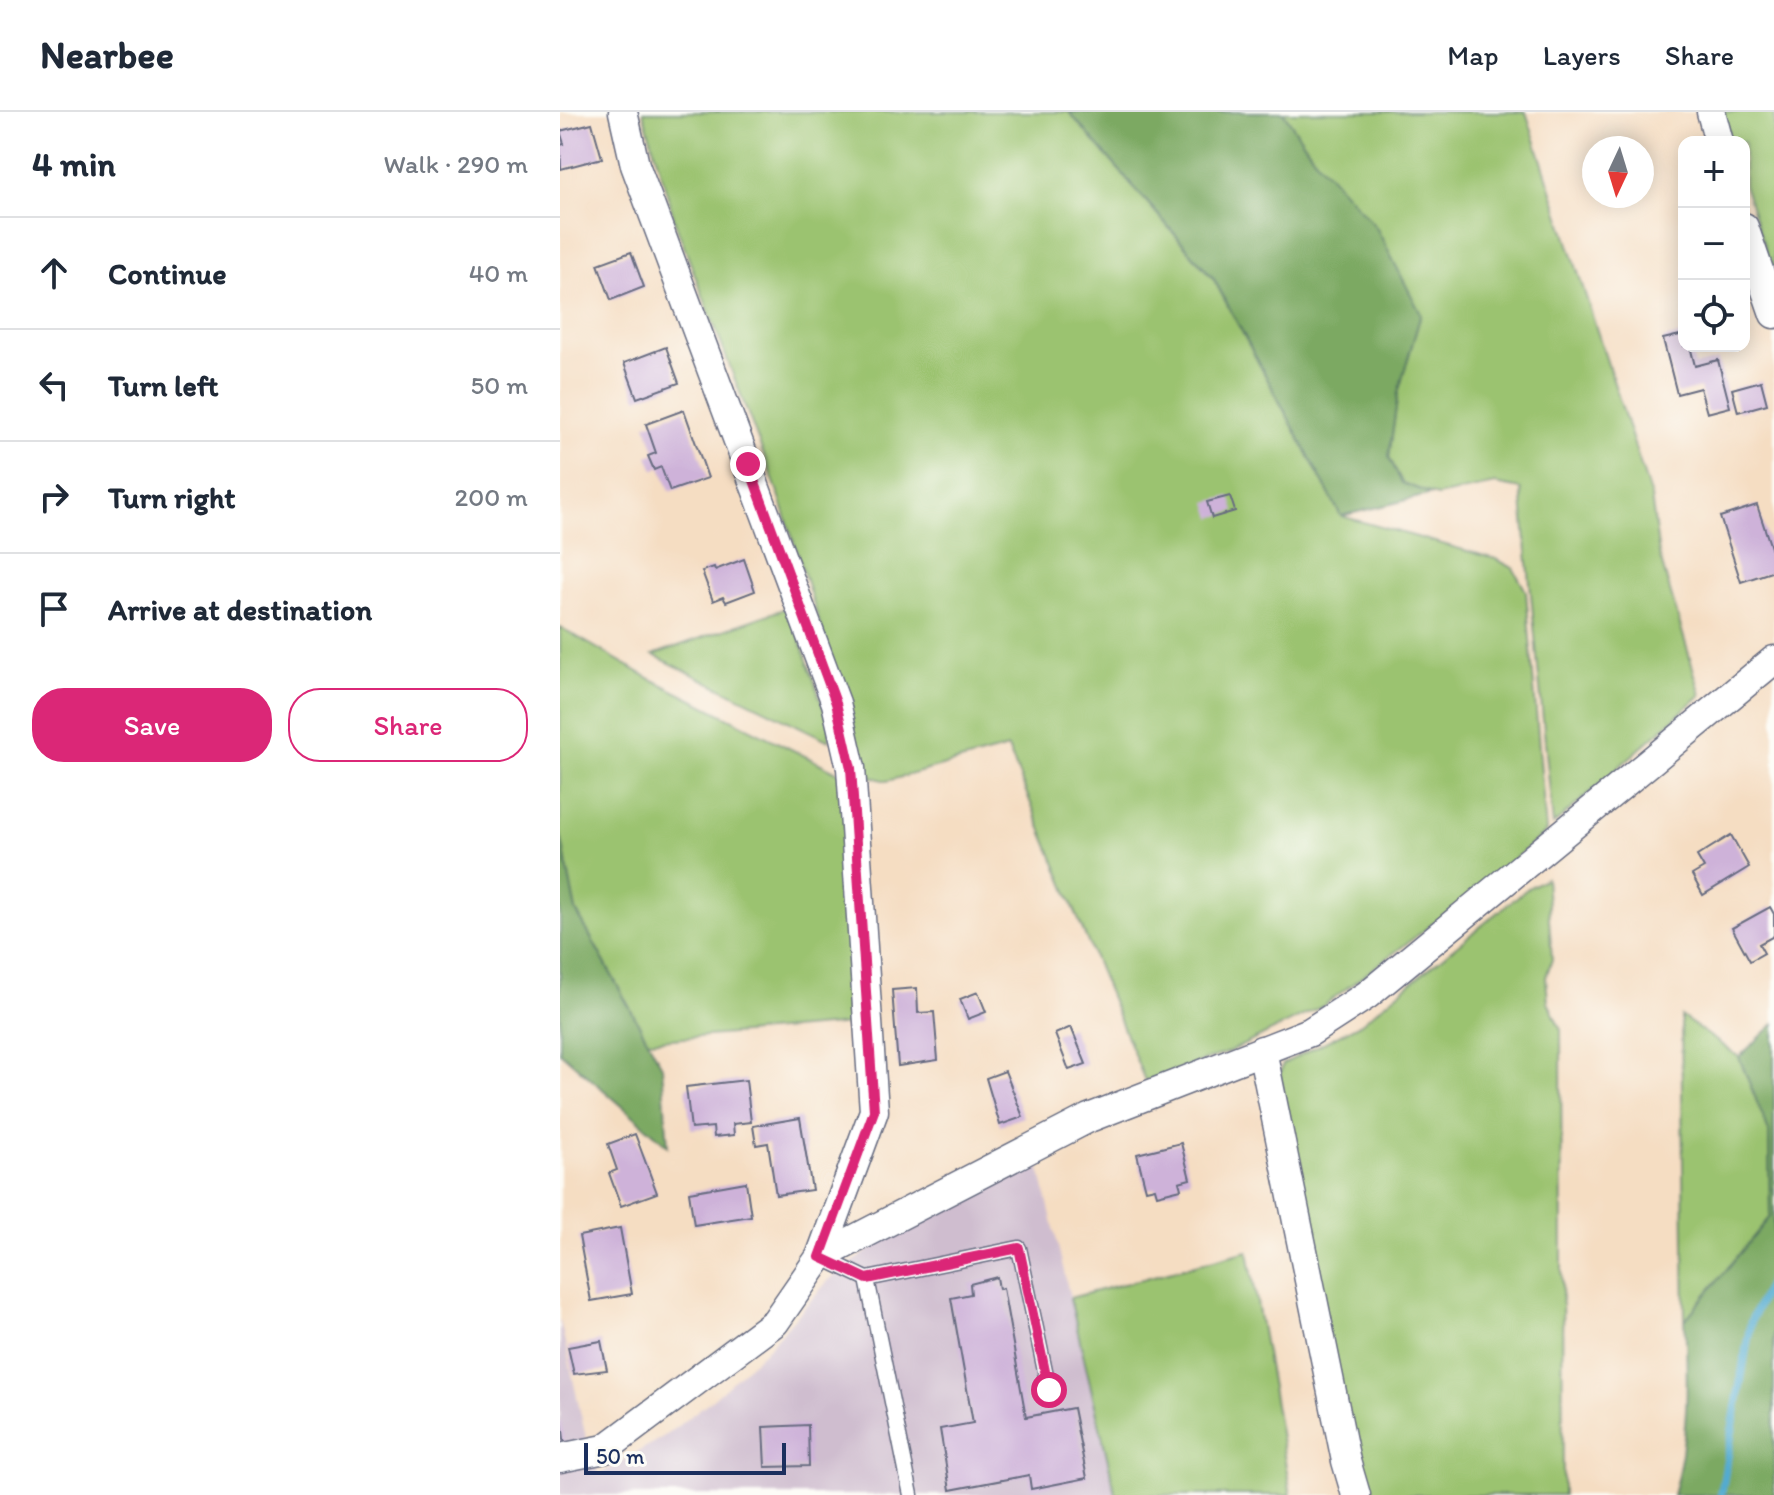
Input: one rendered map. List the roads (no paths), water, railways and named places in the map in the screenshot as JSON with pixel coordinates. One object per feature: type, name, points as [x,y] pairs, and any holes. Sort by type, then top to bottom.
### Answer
[{"type":"street","points":[[560,1458],[605,1449],[775,1322],[820,1257],[874,1111],[851,768],[836,703],[635,165],[623,112]]},
{"type":"street","points":[[1711,112],[1717,136]]},
{"type":"street","points":[[1750,244],[1774,314]]},
{"type":"street","points":[[820,1257],[1089,1118],[1310,1032],[1367,995],[1774,660]]},
{"type":"street","points":[[1262,1050],[1346,1461],[1356,1495]]},
{"type":"lane","points":[[820,1257],[867,1279],[1019,1248],[1049,1390]]},
{"type":"lane","points":[[867,1279],[911,1495]]},
{"type":"waterway","points":[[1721,1495],[1751,1321],[1774,1273]]}]
